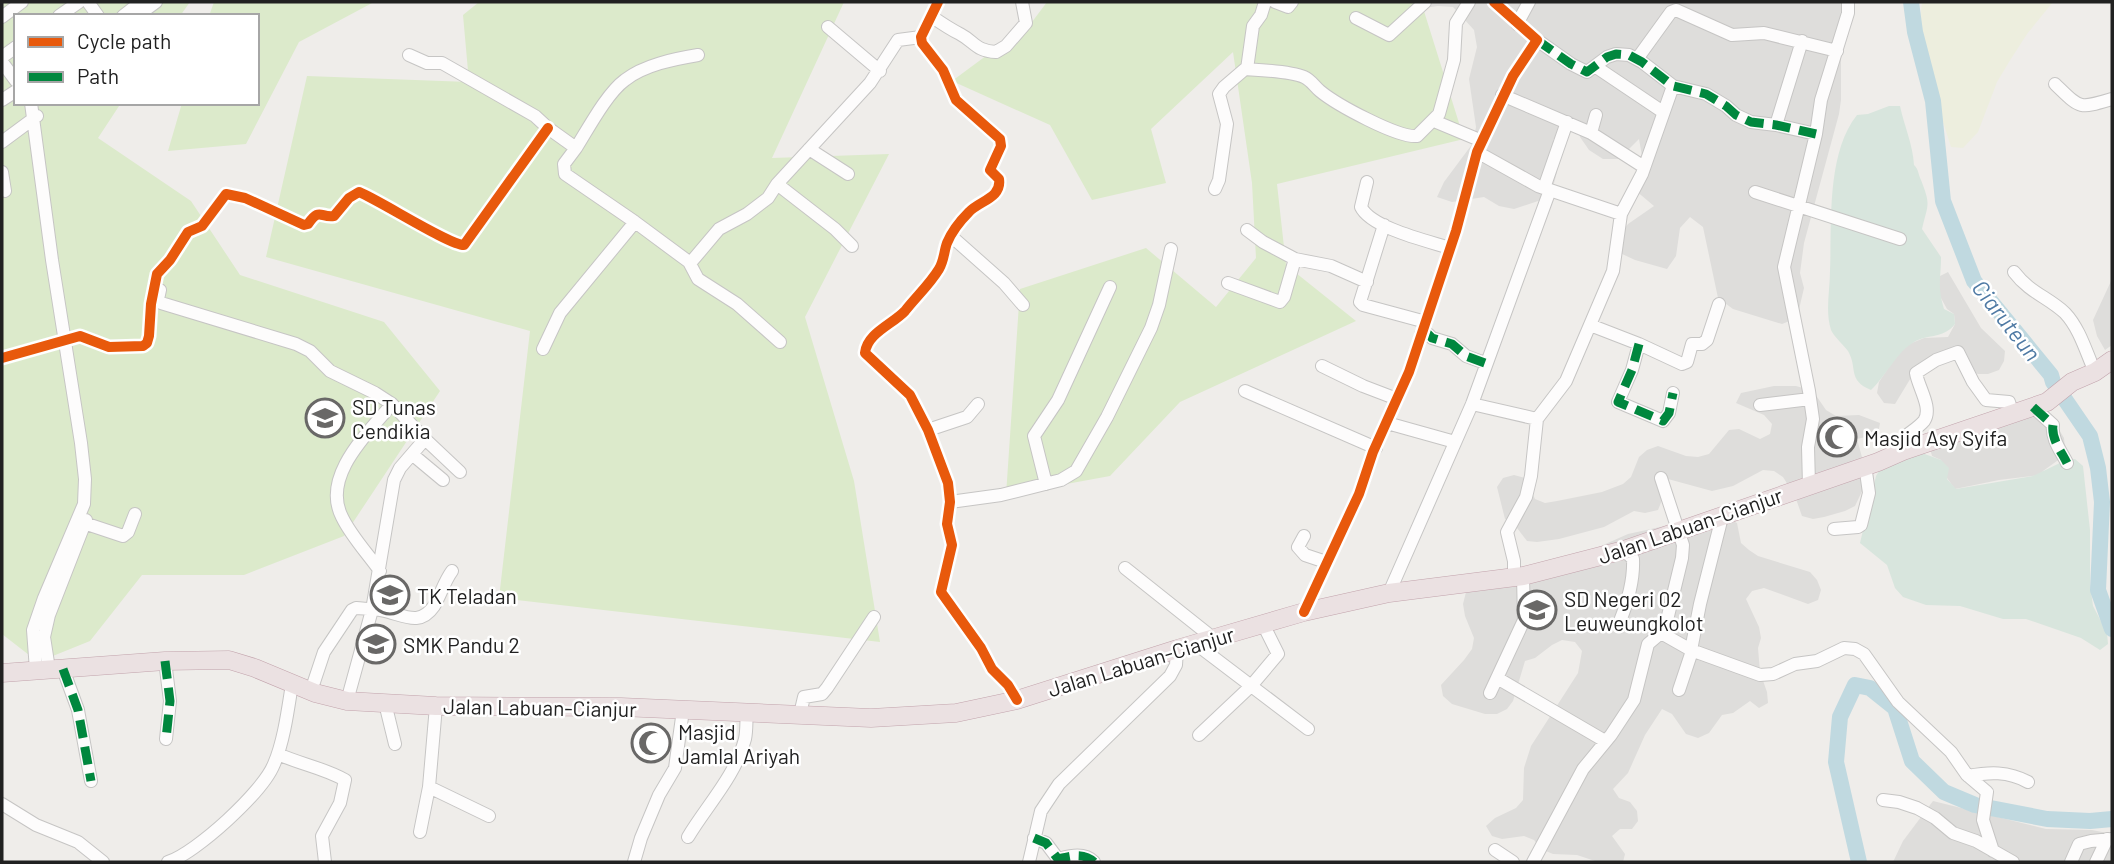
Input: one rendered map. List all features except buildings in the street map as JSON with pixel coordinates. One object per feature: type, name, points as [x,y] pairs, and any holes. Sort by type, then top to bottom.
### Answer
[{"type":"highway","name":"Jalan Labuan-Cianjur","points":[[2,673],[165,661],[229,660],[311,691],[347,701],[436,706],[747,711],[871,718],[956,713],[1017,700],[1304,612],[1389,593],[1624,550],[2040,405],[2072,382],[2095,372],[2112,360]]},
{"type":"street","points":[[2,17],[22,2]]},
{"type":"street","points":[[63,14],[79,2]]},
{"type":"street","points":[[126,14],[141,2]]},
{"type":"street","points":[[140,14],[156,2]]},
{"type":"street","points":[[938,2],[921,37],[922,43],[943,70],[956,100],[1001,143],[990,167],[999,179],[999,187],[991,198],[971,209],[951,236],[937,272],[900,316],[883,327],[865,350],[866,354],[905,389],[928,430],[948,483],[950,502],[947,524],[952,545],[941,592],[981,648],[992,669],[1008,685],[1017,700]]},
{"type":"street","points":[[931,16],[946,28],[962,35],[978,49],[996,52],[1002,50],[1026,23],[1023,2]]},
{"type":"street","points":[[1215,189],[1227,132],[1219,94],[1247,69],[1253,26],[1261,15],[1265,2]]},
{"type":"street","points":[[1275,2],[1288,8],[1292,2]]},
{"type":"street","points":[[1356,18],[1389,35],[1425,2]]},
{"type":"street","points":[[1247,69],[1303,76],[1320,91],[1353,111],[1406,136],[1422,133],[1439,114],[1454,60],[1456,23],[1469,2]]},
{"type":"street","points":[[1494,2],[1537,40],[1584,71],[1596,68],[1607,57],[1616,54],[1629,55],[1673,86],[1706,94],[1751,122],[1816,134]]},
{"type":"street","points":[[1517,24],[1530,2]]},
{"type":"street","points":[[1809,485],[1808,447],[1813,419],[1784,267],[1816,134],[1821,100],[1848,13],[1848,2]]},
{"type":"street","points":[[1637,59],[1671,12],[1676,10],[1732,35],[1764,33],[1837,51]]},
{"type":"street","points":[[828,27],[880,71]]},
{"type":"street","points":[[689,262],[696,258],[719,229],[747,214],[768,198],[777,184],[880,71],[898,40],[921,37]]},
{"type":"street","points":[[1304,612],[1359,494],[1409,372],[1468,192],[1480,146],[1502,95],[1537,40]]},
{"type":"street","points":[[1776,125],[1802,41]]},
{"type":"street","points":[[409,54],[422,61],[437,61],[447,65],[535,116],[576,148]]},
{"type":"street","points":[[698,55],[659,64],[625,80],[564,164],[565,174],[689,262],[698,279],[737,304],[780,342]]},
{"type":"street","points":[[2,62],[14,78]]},
{"type":"street","points":[[1596,68],[1662,113]]},
{"type":"street","points":[[2055,84],[2079,106],[2087,107],[2112,99]]},
{"type":"street","points":[[1490,693],[1521,632],[1524,620],[1517,571],[1507,532],[1526,497],[1537,419],[1566,381],[1613,271],[1621,214],[1644,167],[1673,86]]},
{"type":"street","points":[[1502,95],[1591,133],[1644,167]]},
{"type":"street","points":[[2,142],[36,110]]},
{"type":"street","points":[[36,110],[43,195],[68,339],[84,470],[81,522],[44,637],[49,669],[78,710],[91,781]]},
{"type":"street","points":[[36,110],[52,208],[58,272]]},
{"type":"street","points":[[1591,133],[1596,115]]},
{"type":"street","points":[[1434,121],[1480,146],[1520,177],[1621,214]]},
{"type":"street","points":[[1389,593],[1472,404],[1547,189],[1567,122]]},
{"type":"street","points":[[2,358],[80,336],[109,347],[144,346],[147,343],[157,274],[170,260],[188,232],[202,226],[226,194],[245,198],[304,225],[320,213],[334,216],[349,198],[359,192],[454,243],[464,245],[548,128]]},
{"type":"street","points":[[810,149],[848,174]]},
{"type":"street","points":[[2,172],[5,191]]},
{"type":"street","points":[[1367,182],[1362,201],[1363,212],[1384,225],[1450,248]]},
{"type":"street","points":[[777,184],[835,229],[852,246]]},
{"type":"street","points":[[1755,192],[1900,239]]},
{"type":"street","points":[[43,195],[52,208]]},
{"type":"street","points":[[543,349],[560,313],[635,222]]},
{"type":"street","points":[[1384,225],[1361,298],[1363,305],[1423,328],[1432,338],[1451,344],[1466,356],[1485,363]]},
{"type":"street","points":[[1247,230],[1295,259],[1331,266],[1367,282]]},
{"type":"street","points":[[951,236],[1004,283],[1023,305]]},
{"type":"street","points":[[950,502],[1000,495],[1063,480],[1076,471],[1151,328],[1171,249]]},
{"type":"street","points":[[1228,283],[1280,302],[1284,297],[1295,259]]},
{"type":"street","points":[[2014,272],[2025,285],[2070,319],[2095,372]]},
{"type":"street","points":[[163,276],[158,299],[161,303],[296,344],[310,351],[331,371],[392,404],[460,472]]},
{"type":"street","points":[[1046,484],[1034,436],[1058,400],[1110,287]]},
{"type":"street","points":[[1590,325],[1682,364],[1687,362],[1692,344],[1702,344],[1707,340],[1719,304]]},
{"type":"street","points":[[1639,344],[1632,370],[1618,402],[1663,421],[1669,413],[1673,393]]},
{"type":"street","points":[[1903,451],[1906,436],[1920,426],[1927,415],[1916,373],[1949,354],[1958,352],[1986,401],[2009,402],[2013,415]]},
{"type":"street","points":[[1322,366],[1397,399]]},
{"type":"street","points":[[1245,391],[1376,448]]},
{"type":"street","points":[[1760,405],[1810,399]]},
{"type":"street","points":[[380,571],[342,517],[338,491],[342,472],[353,452],[392,404]]},
{"type":"street","points":[[928,430],[967,417],[978,404]]},
{"type":"street","points":[[1472,404],[1537,419]]},
{"type":"street","points":[[2040,405],[2053,425],[2052,431],[2057,445],[2067,463]]},
{"type":"street","points":[[1387,423],[1455,442]]},
{"type":"street","points":[[347,701],[372,610],[394,480],[400,468],[425,439]]},
{"type":"street","points":[[412,455],[443,480]]},
{"type":"street","points":[[1834,528],[1861,525],[1869,493],[1865,465]]},
{"type":"street","points":[[1533,862],[1588,761],[1633,699],[1648,645],[1661,633],[1667,620],[1683,545],[1661,478]]},
{"type":"street","points":[[81,522],[123,536],[128,532],[135,514]]},
{"type":"street","points":[[1679,690],[1692,650],[1700,604],[1722,517]]},
{"type":"street","points":[[1304,536],[1298,547],[1305,555],[1326,562]]},
{"type":"street","points":[[1620,621],[1629,597],[1634,569],[1633,559],[1624,550]]},
{"type":"street","points":[[1125,568],[1251,686],[1308,729]]},
{"type":"street","points":[[311,691],[324,652],[352,610],[372,610],[413,620],[421,618],[434,605],[444,582],[452,572]]},
{"type":"street","points":[[800,714],[804,697],[821,694],[827,688],[874,617]]},
{"type":"street","points":[[1199,735],[1251,686],[1279,653],[1263,624]]},
{"type":"street","points":[[1661,633],[1692,650],[1767,676],[1795,664],[1817,661],[1844,648],[1855,649],[1864,654],[1898,702],[1951,752],[1968,776],[1983,787],[1987,796],[1983,816],[1993,851]]},
{"type":"street","points":[[1029,862],[1041,811],[1047,800],[1071,771],[1170,676],[1176,665],[1177,649]]},
{"type":"street","points":[[165,661],[170,701],[166,739]]},
{"type":"street","points":[[1497,678],[1605,741]]},
{"type":"street","points":[[177,861],[237,810],[266,779],[278,754],[292,684]]},
{"type":"street","points":[[385,703],[395,744]]},
{"type":"street","points":[[420,832],[429,787],[436,706]]},
{"type":"street","points":[[634,862],[659,794],[675,768],[683,710]]},
{"type":"street","points":[[688,837],[702,813],[721,791],[735,763],[745,737],[747,711]]},
{"type":"street","points":[[278,754],[345,780],[340,803],[322,836],[325,862]]},
{"type":"street","points":[[1968,776],[2006,773],[2028,782]]},
{"type":"street","points":[[429,787],[489,816]]},
{"type":"street","points":[[1884,800],[1911,806],[1935,818],[1953,833],[1976,841],[2013,862]]},
{"type":"street","points":[[2,804],[36,825],[78,842],[103,862]]},
{"type":"street","points":[[1034,838],[1046,844],[1058,859],[1079,855],[1094,862]]},
{"type":"street","points":[[2071,862],[2080,844],[2110,839]]},
{"type":"street","points":[[2096,862],[2110,839]]},
{"type":"street","points":[[1495,850],[1513,862]]},
{"type":"shaded area","points":[[1364,2],[1854,2],[1841,54],[1839,114],[1804,243],[1800,273],[1804,288],[1797,318],[1782,324],[1733,309],[1718,298],[1703,227],[1690,217],[1680,228],[1676,256],[1667,269],[1620,253],[1618,237],[1628,224],[1654,206],[1629,185],[1642,156],[1639,139],[1619,159],[1603,159],[1589,150],[1580,137],[1577,121],[1563,127],[1553,140],[1557,172],[1553,187],[1544,199],[1514,209],[1499,206],[1484,197],[1452,202],[1437,197],[1444,182],[1473,143],[1476,127],[1469,79],[1477,47],[1474,30],[1453,7],[1423,8]]},
{"type":"shaded area","points":[[1889,106],[1900,106],[1914,165],[1927,200],[1922,229],[1941,257],[1942,301],[1944,309],[1954,314],[1955,324],[1945,332],[1911,344],[1871,390],[1856,378],[1851,357],[1831,330],[1829,323],[1831,211],[1835,169],[1847,131],[1857,115]]},
{"type":"shaded area","points":[[1948,272],[1981,328],[2005,351],[2004,361],[1999,370],[1978,374],[1968,370],[1963,354],[1912,376],[1895,404],[1884,403],[1877,393],[1879,382],[1902,347],[1924,338],[1948,337],[1955,324],[1954,314],[1947,309],[1936,289],[1938,277]]},
{"type":"shaded area","points":[[2112,279],[2112,345],[2105,350],[2097,336],[2093,320]]},
{"type":"shaded area","points":[[1774,386],[1796,386],[1813,391],[1826,410],[1836,416],[1859,415],[1880,423],[1878,434],[1857,439],[1863,461],[1865,485],[1855,506],[1824,517],[1813,519],[1802,516],[1795,496],[1783,477],[1774,471],[1763,470],[1733,486],[1712,491],[1668,479],[1662,488],[1662,500],[1658,510],[1645,513],[1634,511],[1604,527],[1559,539],[1527,541],[1514,524],[1505,519],[1497,487],[1503,478],[1514,475],[1525,478],[1535,499],[1545,503],[1602,492],[1623,484],[1631,477],[1639,457],[1658,446],[1686,456],[1698,457],[1709,454],[1729,430],[1739,429],[1760,439],[1770,434],[1772,424],[1764,415],[1736,403],[1741,393]]},
{"type":"shaded area","points":[[2048,411],[2064,438],[2065,448],[2061,458],[2041,475],[1955,489],[1947,478],[1941,460],[1932,456],[1930,448]]},
{"type":"shaded area","points":[[1922,453],[1941,460],[1949,468],[1947,479],[1956,489],[2033,476],[2064,461],[2075,459],[2083,466],[2090,530],[2090,584],[2093,606],[2107,633],[2108,644],[2100,650],[2081,638],[2026,619],[2003,619],[1960,606],[1926,605],[1903,597],[1895,588],[1887,565],[1860,543],[1876,476],[1882,466]]},
{"type":"shaded area","points":[[1727,518],[1737,523],[1741,543],[1749,550],[1758,556],[1810,572],[1821,590],[1818,600],[1808,604],[1764,588],[1752,591],[1746,599],[1759,627],[1760,672],[1768,703],[1759,708],[1750,701],[1733,713],[1722,715],[1709,733],[1698,738],[1686,734],[1672,714],[1662,709],[1645,735],[1628,773],[1613,789],[1619,798],[1630,802],[1637,811],[1638,821],[1632,829],[1620,829],[1612,836],[1625,854],[1623,862],[1598,862],[1577,855],[1553,854],[1524,836],[1502,839],[1492,836],[1486,826],[1495,818],[1516,808],[1523,800],[1524,768],[1531,746],[1578,673],[1582,651],[1575,642],[1562,640],[1535,658],[1525,661],[1513,701],[1507,709],[1497,714],[1485,714],[1452,704],[1443,696],[1441,685],[1472,649],[1474,638],[1465,616],[1463,604],[1466,592],[1539,563],[1585,553],[1628,534],[1674,524]]},
{"type":"shaded area","points":[[1933,801],[2046,829],[2092,830],[2112,834],[2112,862],[1893,862],[1903,841]]},
{"type":"green space","points":[[2,2],[190,2],[181,14],[14,14],[14,105],[120,105],[98,138],[191,201],[240,275],[384,322],[440,391],[344,536],[244,575],[142,575],[90,641],[38,662],[2,634]]},
{"type":"green space","points":[[214,2],[374,2],[299,42],[246,144],[168,151],[181,105],[259,105],[259,14],[210,14]]},
{"type":"green space","points":[[479,2],[844,2],[772,158],[889,154],[805,317],[854,481],[880,642],[499,598],[530,331],[266,257],[307,76],[469,82],[463,15]]},
{"type":"green space","points":[[1047,2],[1413,2],[1423,8],[1464,139],[1277,184],[1286,265],[1356,321],[1180,402],[1110,476],[1006,495],[1020,289],[1146,248],[1216,307],[1256,258],[1252,183],[1233,52],[1151,129],[1166,183],[1092,200],[1050,125],[952,81],[1032,22]]},
{"type":"green space","points":[[1922,2],[2053,2],[2009,62],[1997,82],[1978,132],[1963,148],[1951,147],[1925,65],[1919,30]]},
{"type":"waterway","name":"Ciaruteun","points":[[1911,2],[1915,32],[1933,101],[1943,201],[1974,281],[2051,375],[2090,436],[2098,468],[2102,502],[2098,590],[2112,629]]},
{"type":"waterway","name":"Ciaruteun","points":[[1859,862],[1836,762],[1840,717],[1855,685],[1870,688],[1895,708],[1912,761],[1944,792],[1975,805],[2047,819],[2112,819]]},
{"type":"marked path","points":[[1537,40],[1587,72],[1607,57],[1616,54],[1629,55],[1673,86],[1706,94],[1751,122],[1816,134]]},
{"type":"marked path","points":[[1421,334],[1428,334],[1432,338],[1452,344],[1466,356],[1485,363]]},
{"type":"marked path","points":[[1639,344],[1632,370],[1618,402],[1663,421],[1669,413],[1673,393]]},
{"type":"marked path","points":[[2033,407],[2053,425],[2055,440],[2067,463]]},
{"type":"marked path","points":[[165,661],[170,701],[166,739]]},
{"type":"marked path","points":[[63,669],[78,710],[91,781]]},
{"type":"marked path","points":[[1034,838],[1046,843],[1058,859],[1081,856],[1094,862]]},
{"type":"cycle path","points":[[938,2],[921,37],[922,43],[943,70],[956,100],[1000,139],[1001,146],[990,170],[999,179],[999,185],[993,195],[973,208],[959,223],[949,239],[942,263],[935,275],[905,311],[870,340],[865,353],[910,395],[928,430],[948,483],[950,502],[947,524],[952,545],[941,592],[981,648],[992,669],[1008,685],[1017,700]]},
{"type":"cycle path","points":[[1304,612],[1359,494],[1373,452],[1409,372],[1456,231],[1477,152],[1513,76],[1537,40],[1494,2]]},
{"type":"cycle path","points":[[2,358],[80,336],[109,347],[143,346],[149,336],[151,304],[157,274],[170,260],[188,232],[202,226],[226,194],[245,198],[304,225],[318,215],[334,216],[349,198],[359,192],[444,238],[464,245],[548,128]]},
{"type":"place","name":"SD Tunas Cendikia","points":[[325,418]]},
{"type":"place","name":"Masjid Asy Syifa","points":[[1837,437]]},
{"type":"place","name":"TK Teladan","points":[[390,595]]},
{"type":"place","name":"SD Negeri 02 Leuweungkolot","points":[[1537,610]]},
{"type":"place","name":"SMK Pandu 2","points":[[376,644]]},
{"type":"place","name":"Masjid Jamlal Ariyah","points":[[651,743]]}]
